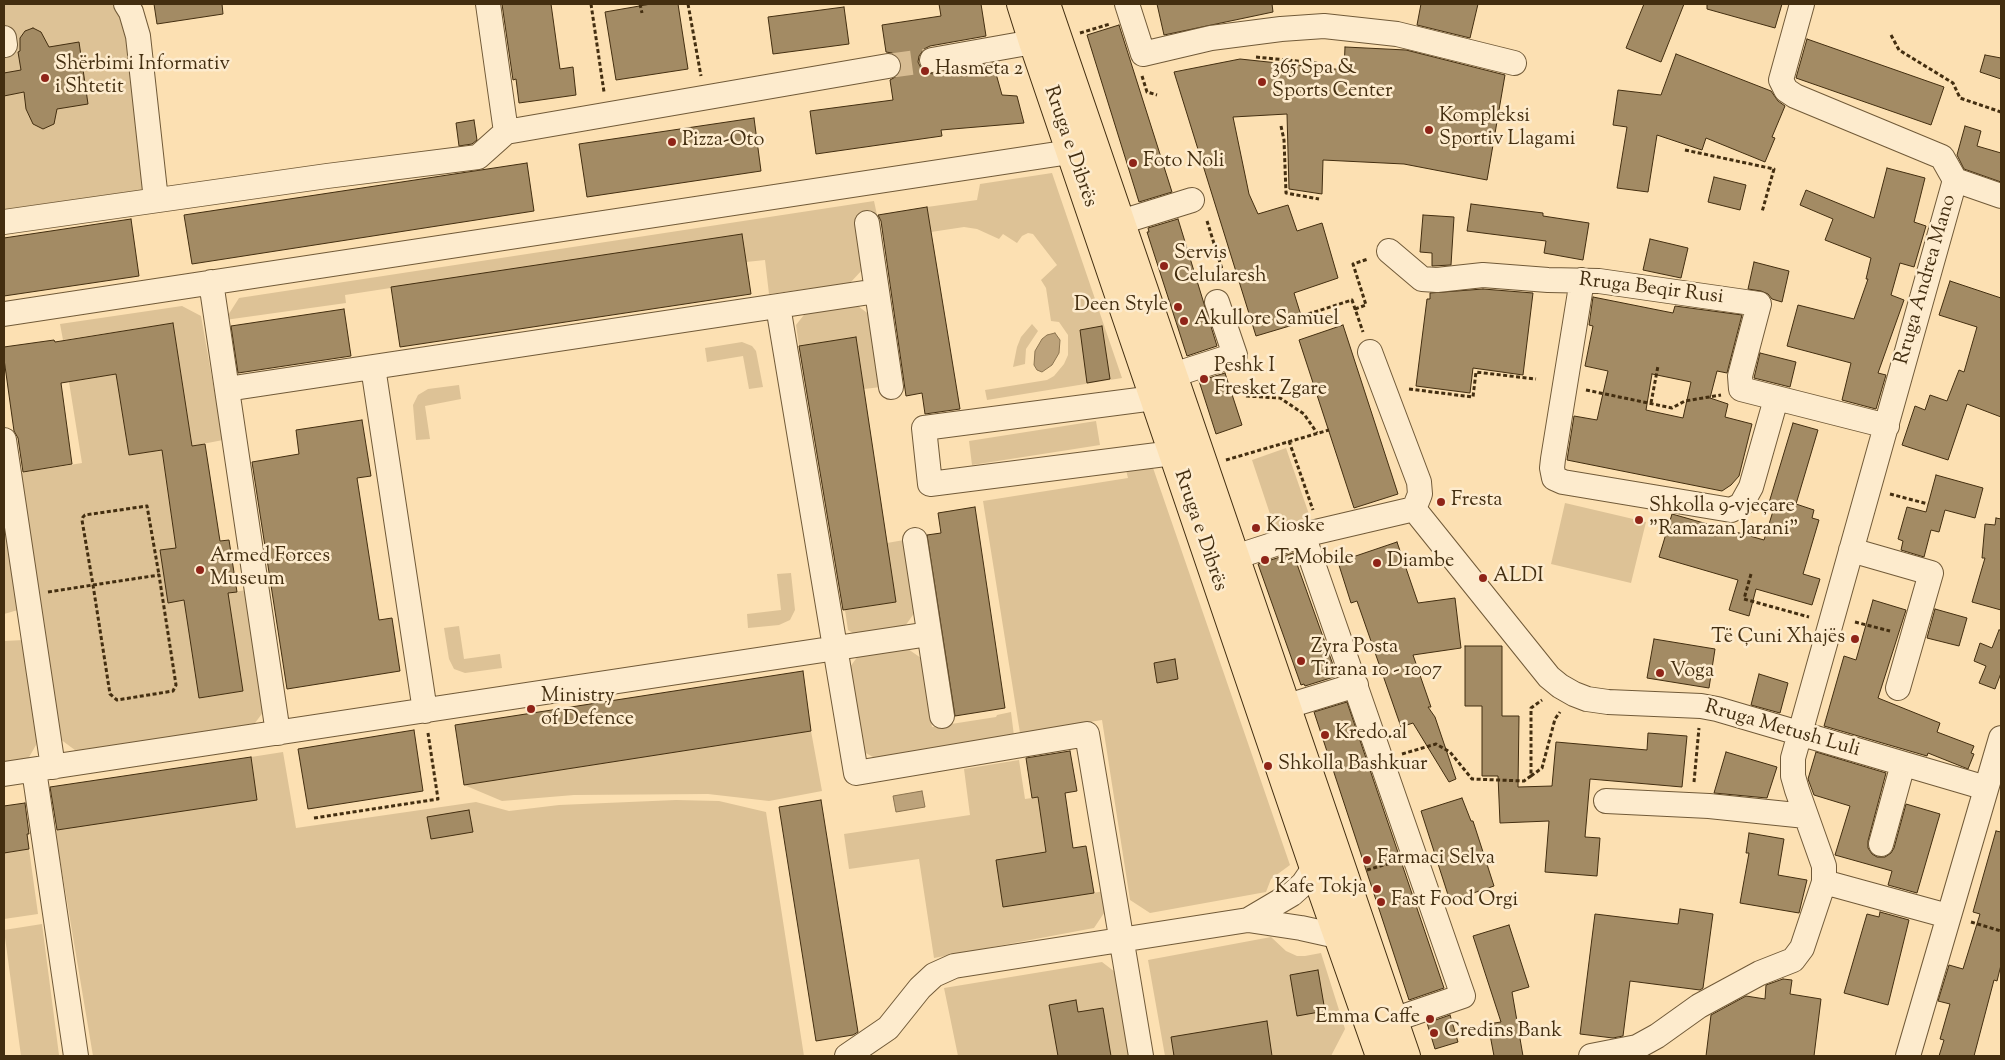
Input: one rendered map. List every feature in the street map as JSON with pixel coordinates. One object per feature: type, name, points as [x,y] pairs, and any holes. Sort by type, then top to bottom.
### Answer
[{"type":"main road","name":"Rruga e Dibrës","points":[[1022,4],[1070,152],[1337,936],[1380,1056]]},
{"type":"main road","name":"Rruga e Dibrës","points":[[1046,4],[1235,557],[1288,706],[1406,1056]]},
{"type":"main road","points":[[1356,1056],[1364,1040],[1366,1019]]},
{"type":"street","points":[[126,4],[132,12],[138,36],[156,200]]},
{"type":"street","points":[[488,4],[506,132]]},
{"type":"street","points":[[1127,4],[1143,54],[1212,38],[1281,29],[1324,26],[1397,34],[1514,63]]},
{"type":"street","name":"Rruga Andrea Mano","points":[[1802,4],[1781,80],[1786,90],[1795,96],[1942,157],[1955,180],[1793,758],[1794,776],[1824,866],[1824,882]]},
{"type":"street","points":[[932,60],[1033,42]]},
{"type":"street","points":[[4,222],[478,157],[506,132],[888,66]]},
{"type":"street","points":[[4,314],[1070,152]]},
{"type":"street","points":[[1955,180],[2001,196]]},
{"type":"street","name":"Rruga e Dibrës","points":[[1121,222],[1192,200]]},
{"type":"street","points":[[867,223],[891,387]]},
{"type":"street","name":"Rruga Beqir Rusi","points":[[1389,251],[1422,279],[1450,280],[1483,275],[1548,280],[1599,281],[1759,304],[1740,376],[1741,389],[1746,391]]},
{"type":"street","points":[[1582,280],[1553,459],[1554,478],[1563,482],[1730,510],[1741,505],[1751,487],[1776,399]]},
{"type":"street","points":[[211,282],[278,733]]},
{"type":"street","points":[[227,389],[877,291]]},
{"type":"street","points":[[1173,375],[1235,356],[1223,295]]},
{"type":"street","points":[[778,306],[856,773],[1087,734],[1141,1056]]},
{"type":"street","points":[[1235,557],[1303,535],[1414,510],[1420,494],[1419,482],[1370,352]]},
{"type":"street","points":[[373,367],[424,710]]},
{"type":"street","points":[[1746,391],[1887,426]]},
{"type":"street","points":[[1154,398],[924,428],[930,484],[1173,453]]},
{"type":"street","points":[[4,440],[28,596],[44,768],[76,1056]]},
{"type":"street","name":"Rruga Metush Luli","points":[[1414,510],[1550,676],[1560,686],[1574,694],[1587,699],[1608,702],[1717,708],[1986,788]]},
{"type":"street","points":[[1303,535],[1463,996],[1393,1020]]},
{"type":"street","points":[[915,540],[942,716]]},
{"type":"street","points":[[1851,550],[1931,573],[1898,688]]},
{"type":"street","points":[[4,774],[929,634]]},
{"type":"street","points":[[1288,706],[1356,685]]},
{"type":"street","points":[[1908,1056],[2001,738]]},
{"type":"street","points":[[1881,844],[1904,764]]},
{"type":"street","points":[[1606,801],[1692,805],[1806,816]]},
{"type":"street","points":[[1248,920],[1292,894],[1303,884],[1314,868]]},
{"type":"street","points":[[1591,1056],[1637,1047],[1658,1036],[1699,1006],[1760,973],[1793,960],[1802,948],[1824,882],[1948,916]]},
{"type":"street","points":[[847,1056],[888,1028],[920,988],[934,975],[954,966],[1248,920],[1301,928],[1337,936]]},
{"type":"path","points":[[592,4],[607,115]]},
{"type":"path","points":[[640,4],[642,13]]},
{"type":"path","points":[[688,4],[705,98]]},
{"type":"path","points":[[1085,32],[1114,23]]},
{"type":"path","points":[[1891,35],[1899,50],[1953,82],[1960,98],[2001,112]]},
{"type":"path","points":[[1250,56],[1317,63]]},
{"type":"path","points":[[1281,126],[1284,140],[1286,193],[1319,198]]},
{"type":"path","points":[[1686,150],[1774,169],[1762,212]]},
{"type":"path","points":[[1207,221],[1223,295]]},
{"type":"path","points":[[1355,309],[1366,305],[1353,264],[1389,251]]},
{"type":"path","points":[[1302,316],[1352,300],[1370,352]]},
{"type":"path","points":[[1651,403],[1658,366]]},
{"type":"path","points":[[1383,386],[1473,397],[1476,372],[1536,379]]},
{"type":"path","points":[[1566,386],[1672,408],[1684,401],[1746,391]]},
{"type":"path","points":[[1246,396],[1280,398],[1304,414],[1317,433]]},
{"type":"path","points":[[1223,461],[1329,430]]},
{"type":"path","points":[[1289,441],[1314,512]]},
{"type":"path","points":[[1869,488],[1928,504]]},
{"type":"path","points":[[144,505],[148,506],[159,575],[175,689],[173,691],[117,700],[110,694],[83,517],[85,515],[144,505]]},
{"type":"path","points":[[1751,574],[1744,599],[1912,637]]},
{"type":"path","points":[[28,596],[159,575]]},
{"type":"path","points":[[1426,747],[1436,744],[1450,752],[1472,779],[1524,782],[1542,768],[1555,719],[1574,694]]},
{"type":"path","points":[[1692,805],[1701,706]]},
{"type":"path","points":[[1531,708],[1531,776]]},
{"type":"path","points":[[314,818],[438,799],[424,710]]},
{"type":"path","points":[[1948,916],[2001,931]]},
{"type":"shaded area","points":[[4,4],[127,4],[149,190],[4,209]]},
{"type":"shaded area","points":[[1052,173],[1122,378],[987,400],[985,390],[1047,380],[1054,376],[1064,364],[1068,355],[1068,335],[1059,322],[1051,321],[1046,288],[1041,280],[1057,265],[1033,234],[1028,233],[1022,236],[1017,243],[1003,234],[999,239],[977,229],[964,227],[931,232],[927,207],[977,200],[980,184]]},
{"type":"shaded area","points":[[874,201],[877,215],[856,219],[863,269],[850,283],[769,294],[765,260],[746,262],[742,234],[345,295],[346,303],[225,320],[239,298]]},
{"type":"shaded area","points":[[854,303],[870,315],[881,387],[864,389],[856,337],[799,346],[796,325],[807,311]]},
{"type":"shaded area","points":[[182,306],[201,316],[223,440],[192,446],[173,323],[63,340],[60,324]]},
{"type":"shaded area","points":[[1032,324],[1038,331],[1026,349],[1025,364],[1013,367],[1021,337]]},
{"type":"shaded area","points":[[1055,333],[1060,340],[1059,353],[1052,365],[1042,372],[1037,370],[1034,365],[1035,351],[1042,339],[1047,335]]},
{"type":"shaded area","points":[[742,342],[752,346],[756,351],[763,387],[749,389],[743,356],[707,362],[705,348]]},
{"type":"shaded area","points":[[116,374],[129,455],[162,450],[176,548],[160,551],[168,602],[184,600],[200,698],[243,691],[228,593],[246,590],[264,711],[252,727],[79,753],[60,739],[20,473],[82,463],[69,382]]},
{"type":"shaded area","points":[[459,385],[461,399],[425,406],[430,439],[416,440],[413,405],[418,395],[428,389]]},
{"type":"shaded area","points":[[1096,421],[1100,445],[972,465],[969,441]]},
{"type":"shaded area","points":[[1286,448],[1310,517],[1275,529],[1252,460]]},
{"type":"shaded area","points":[[1152,465],[1290,865],[1271,879],[1266,892],[1150,913],[1130,900],[1102,720],[1020,733],[983,501],[1128,478],[1125,466]]},
{"type":"shaded area","points":[[4,499],[18,610],[4,614]]},
{"type":"shaded area","points":[[1565,503],[1646,522],[1631,583],[1551,564]]},
{"type":"shaded area","points":[[904,540],[915,612],[903,629],[856,635],[848,630],[845,610],[896,602],[887,543]]},
{"type":"shaded area","points":[[791,573],[795,610],[790,620],[779,625],[748,628],[747,614],[781,610],[777,574]]},
{"type":"shaded area","points":[[459,626],[464,659],[500,654],[502,668],[465,673],[454,669],[449,659],[444,628]]},
{"type":"shaded area","points":[[24,640],[37,738],[36,745],[28,759],[4,765],[4,641]]},
{"type":"shaded area","points":[[908,649],[921,658],[932,727],[996,717],[997,715],[1011,712],[1014,736],[875,758],[860,750],[847,671],[858,656]]},
{"type":"shaded area","points":[[811,731],[822,791],[769,801],[708,794],[574,795],[502,801],[464,785]]},
{"type":"shaded area","points":[[283,752],[296,828],[476,802],[509,811],[559,805],[676,800],[719,801],[766,812],[804,1056],[93,1056],[55,830],[257,800],[251,757]]},
{"type":"shaded area","points":[[1019,760],[1025,799],[1038,797],[1046,852],[1003,907],[1105,891],[1108,907],[1094,928],[934,958],[919,859],[849,869],[844,834],[970,815],[964,769]]},
{"type":"shaded area","points":[[922,791],[925,807],[896,812],[893,796]]},
{"type":"shaded area","points":[[29,849],[38,914],[4,919],[4,853]]},
{"type":"shaded area","points":[[42,924],[59,1055],[21,1056],[4,930]]},
{"type":"shaded area","points":[[1271,937],[1286,951],[1297,956],[1321,953],[1345,1029],[1331,1056],[1165,1056],[1148,960]]},
{"type":"shaded area","points":[[1102,962],[1119,975],[1132,1056],[958,1056],[944,988]]},
{"type":"building","points":[[154,4],[222,4],[223,14],[157,24]]},
{"type":"building","points":[[502,4],[551,4],[560,69],[573,67],[576,95],[519,103],[516,79],[513,80]]},
{"type":"building","points":[[651,4],[678,4],[688,69],[616,80],[605,12]]},
{"type":"building","points":[[939,4],[981,4],[986,36],[930,46],[924,49],[919,56],[918,62],[921,68],[927,73],[934,74],[993,63],[1002,95],[1017,96],[1024,123],[941,130],[942,136],[816,154],[810,111],[893,100],[890,80],[897,76],[902,64],[898,57],[886,52],[882,25],[941,16]]},
{"type":"building","points":[[1157,4],[1272,4],[1273,12],[1164,35]]},
{"type":"building","points":[[1421,4],[1478,4],[1470,38],[1417,25]]},
{"type":"building","points":[[1644,4],[1684,4],[1661,62],[1626,48]]},
{"type":"building","points":[[1707,4],[1782,4],[1775,28],[1707,9]]},
{"type":"building","points":[[844,7],[849,44],[773,54],[768,17]]},
{"type":"building","points":[[1119,25],[1172,192],[1139,202],[1087,35]]},
{"type":"building","name":"Shërbimi Informativ i Shtetit","points":[[33,28],[41,32],[49,47],[79,42],[88,104],[57,109],[54,124],[43,129],[33,124],[26,109],[24,92],[4,96],[4,73],[21,70],[18,52],[20,51],[20,38],[25,31]]},
{"type":"building","points":[[1807,39],[1944,87],[1931,125],[1796,78]]},
{"type":"building","points":[[1345,47],[1406,50],[1505,75],[1487,180],[1404,164],[1323,160],[1322,194],[1289,189],[1287,114],[1233,117],[1249,194],[1258,214],[1288,205],[1297,231],[1322,223],[1338,278],[1294,293],[1303,322],[1256,336],[1174,72],[1240,59],[1344,70]]},
{"type":"building","points":[[1676,54],[1771,91],[1778,101],[1785,106],[1772,137],[1775,138],[1765,162],[1706,138],[1702,150],[1657,135],[1648,192],[1617,188],[1627,127],[1613,125],[1618,90],[1661,95]]},
{"type":"building","points":[[1985,55],[2001,58],[2001,79],[1980,72]]},
{"type":"building","points":[[754,118],[761,171],[587,197],[579,144]]},
{"type":"building","points":[[474,120],[477,140],[472,144],[459,146],[456,123]]},
{"type":"building","points":[[1965,126],[1981,131],[1977,146],[2001,153],[2001,182],[1964,169],[1957,155]]},
{"type":"building","points":[[527,163],[534,211],[192,264],[184,215]]},
{"type":"building","points":[[1887,168],[1925,178],[1914,222],[1926,226],[1914,267],[1900,263],[1891,295],[1904,300],[1878,373],[1886,375],[1876,409],[1842,400],[1851,363],[1787,346],[1798,305],[1854,319],[1868,279],[1866,279],[1871,258],[1825,240],[1833,219],[1800,205],[1806,190],[1874,218]]},
{"type":"building","points":[[1714,177],[1746,185],[1740,210],[1708,202]]},
{"type":"building","points":[[1471,204],[1543,213],[1543,216],[1589,223],[1583,260],[1544,253],[1546,241],[1467,231]]},
{"type":"building","points":[[927,207],[960,409],[925,414],[922,393],[906,396],[881,221],[878,215]]},
{"type":"building","points":[[1423,215],[1454,217],[1451,265],[1432,266],[1432,253],[1420,252]]},
{"type":"building","points":[[131,219],[139,276],[4,296],[4,238]]},
{"type":"building","points":[[1178,219],[1217,346],[1187,356],[1147,232],[1149,232],[1148,228]]},
{"type":"building","points":[[742,234],[751,294],[400,347],[391,287]]},
{"type":"building","points":[[1650,239],[1688,248],[1681,278],[1643,270]]},
{"type":"building","points":[[1754,262],[1789,271],[1782,302],[1772,299],[1768,294],[1761,291],[1748,289]]},
{"type":"building","points":[[1950,281],[2001,298],[2001,417],[1967,404],[1948,460],[1902,445],[1915,406],[1925,410],[1930,395],[1947,401],[1959,370],[1964,372],[1977,327],[1939,315]]},
{"type":"building","points":[[1483,289],[1533,293],[1523,375],[1473,368],[1470,393],[1416,386],[1427,299],[1430,299],[1430,293]]},
{"type":"building","points":[[1593,297],[1673,313],[1675,306],[1742,315],[1727,373],[1717,371],[1710,398],[1728,404],[1725,417],[1752,424],[1739,476],[1731,485],[1722,491],[1567,460],[1574,416],[1597,420],[1608,371],[1585,366],[1593,326],[1589,325]],"holes":[[[1652,374],[1691,382],[1683,418],[1646,410]]]},
{"type":"building","points":[[344,309],[351,356],[238,373],[231,326]]},
{"type":"building","points":[[173,323],[192,446],[205,444],[220,541],[229,540],[237,592],[228,593],[243,691],[199,698],[184,600],[168,603],[160,550],[176,548],[162,450],[129,455],[116,374],[61,383],[72,464],[23,472],[18,438],[14,431],[4,359],[4,347],[54,340],[55,342]]},
{"type":"building","points":[[1343,325],[1398,494],[1354,508],[1299,340]]},
{"type":"building","points":[[1102,326],[1110,379],[1087,383],[1080,330]]},
{"type":"building","points":[[856,337],[896,602],[843,610],[799,346]]},
{"type":"building","points":[[1760,353],[1796,362],[1790,387],[1754,378]]},
{"type":"building","points":[[1225,373],[1242,425],[1216,434],[1199,381]]},
{"type":"building","points":[[362,420],[371,476],[357,478],[379,620],[392,618],[400,671],[287,689],[252,462],[299,454],[296,430]]},
{"type":"building","points":[[1793,423],[1818,430],[1796,504],[1814,510],[1812,518],[1819,520],[1803,574],[1820,579],[1812,605],[1756,589],[1749,616],[1729,610],[1738,580],[1659,557],[1672,514],[1764,540],[1774,508],[1768,506]]},
{"type":"building","points":[[1936,475],[1983,488],[1975,518],[1945,510],[1939,532],[1931,530],[1924,557],[1901,550],[1903,541],[1898,539],[1907,507],[1926,512]]},
{"type":"building","points":[[975,507],[1005,708],[955,716],[927,535],[941,533],[938,513]]},
{"type":"building","points":[[1996,518],[2001,519],[2001,610],[1972,602],[1985,558],[1982,558],[1985,524],[1995,525]]},
{"type":"building","points":[[1397,542],[1418,603],[1455,598],[1461,648],[1413,655],[1431,707],[1428,707],[1435,717],[1456,779],[1449,782],[1413,723],[1401,727],[1357,601],[1351,603],[1338,562]]},
{"type":"building","points":[[1293,553],[1337,676],[1305,686],[1304,684],[1301,685],[1258,564]]},
{"type":"building","points":[[1873,600],[1906,610],[1878,698],[1940,723],[1937,732],[1974,746],[1971,753],[1974,754],[1968,769],[1928,753],[1927,756],[1824,726],[1844,656],[1856,660]]},
{"type":"building","points":[[1935,609],[1967,618],[1959,646],[1927,638]]},
{"type":"building","points":[[1999,630],[2001,630],[2001,673],[1995,689],[1979,683],[1986,666],[1974,661],[1980,643],[1992,648]]},
{"type":"building","points":[[1654,639],[1715,649],[1709,688],[1647,678]]},
{"type":"building","points":[[1465,646],[1502,646],[1502,716],[1519,716],[1518,787],[1552,786],[1556,742],[1647,750],[1648,733],[1687,736],[1682,787],[1590,779],[1585,837],[1600,838],[1597,876],[1545,872],[1549,821],[1500,823],[1498,776],[1482,776],[1482,706],[1465,706]]},
{"type":"building","points":[[1175,659],[1178,679],[1157,683],[1154,663]]},
{"type":"building","points":[[803,671],[811,731],[464,785],[455,725]]},
{"type":"building","points":[[1759,674],[1788,683],[1780,713],[1751,705]]},
{"type":"building","points":[[1347,702],[1444,988],[1409,1000],[1314,712]]},
{"type":"building","points":[[414,730],[423,791],[308,809],[298,749]]},
{"type":"building","points":[[1070,751],[1077,791],[1065,793],[1073,848],[1086,846],[1094,893],[1003,907],[996,860],[1046,852],[1038,797],[1032,798],[1026,758]]},
{"type":"building","points":[[1726,752],[1777,767],[1767,798],[1714,793]]},
{"type":"building","points":[[1816,752],[1886,773],[1868,841],[1868,848],[1877,857],[1885,857],[1894,848],[1906,804],[1940,814],[1917,893],[1888,885],[1892,871],[1835,855],[1850,806],[1814,795],[1808,779]]},
{"type":"building","points":[[251,757],[257,800],[57,830],[50,787]]},
{"type":"building","points":[[1462,798],[1471,821],[1473,821],[1494,886],[1450,901],[1421,811]]},
{"type":"building","points":[[821,800],[858,1032],[853,1035],[816,1041],[779,807]]},
{"type":"building","points":[[25,803],[29,849],[4,853],[4,806]]},
{"type":"building","points":[[469,810],[473,832],[431,839],[427,817]]},
{"type":"building","points":[[1996,831],[2001,832],[2001,965],[1997,981],[1994,980],[1974,1056],[1939,1056],[1944,1040],[1940,1039],[1950,1004],[1938,1001],[1949,965],[1963,969],[1980,914],[1973,912]]},
{"type":"building","points":[[1749,833],[1784,839],[1778,875],[1807,880],[1799,913],[1740,903],[1749,853],[1746,853]]},
{"type":"building","points":[[1680,909],[1713,914],[1703,988],[1700,990],[1630,981],[1623,1036],[1613,1038],[1580,1034],[1595,914],[1678,924]]},
{"type":"building","points":[[1880,912],[1909,920],[1888,1005],[1844,993],[1867,914],[1879,917]]},
{"type":"building","points":[[1509,925],[1529,987],[1512,992],[1523,1056],[1494,1056],[1488,1024],[1501,1022],[1473,936]]},
{"type":"building","points":[[1318,970],[1325,1011],[1297,1016],[1290,975]]},
{"type":"building","points":[[1783,979],[1792,980],[1790,994],[1821,999],[1814,1056],[1706,1056],[1711,1015],[1746,996],[1765,999],[1766,985]]},
{"type":"building","points":[[1076,1000],[1078,1012],[1103,1008],[1111,1056],[1058,1056],[1049,1005]]},
{"type":"building","points":[[1450,1015],[1458,1042],[1435,1049],[1427,1023]]},
{"type":"building","points":[[1267,1021],[1272,1056],[1174,1056],[1171,1037]]},
{"type":"tunnel","points":[[888,66],[932,60]]},
{"type":"place","name":"Hasmeta 2","points":[[925,71]]},
{"type":"place","name":"Shërbimi Informativ i Shtetit","points":[[45,78]]},
{"type":"place","name":"365 Spa & Sports Center","points":[[1262,82]]},
{"type":"place","name":"Kompleksi Sportiv Llagami","points":[[1429,130]]},
{"type":"place","name":"Pizza-Oto","points":[[672,142]]},
{"type":"place","name":"Foto Noli","points":[[1133,163]]},
{"type":"place","name":"Servis Celularesh","points":[[1164,266]]},
{"type":"place","name":"Deen Style","points":[[1178,307]]},
{"type":"place","name":"Akullore Samuel","points":[[1184,321]]},
{"type":"place","name":"Peshk I Fresket Zgare","points":[[1204,379]]},
{"type":"place","name":"Fresta","points":[[1441,502]]},
{"type":"place","name":"Shkolla 9-vjeçare \"Ramazan Jarani\"","points":[[1639,520]]},
{"type":"place","name":"Kioske","points":[[1256,528]]},
{"type":"place","name":"T-Mobile","points":[[1265,560]]},
{"type":"place","name":"Diambe","points":[[1377,563]]},
{"type":"place","name":"Armed Forces Museum","points":[[200,570]]},
{"type":"place","name":"ALDI","points":[[1483,578]]},
{"type":"place","name":"Të Çuni Xhajës","points":[[1855,639]]},
{"type":"place","name":"Zyra Posta Tirana 10 - 1007","points":[[1301,661]]},
{"type":"place","name":"Voga","points":[[1660,673]]},
{"type":"place","name":"Ministry of Defence","points":[[531,709]]},
{"type":"place","name":"Kredo.al","points":[[1325,735]]},
{"type":"place","name":"Shkolla Bashkuar","points":[[1268,766]]},
{"type":"place","name":"Farmaci Selva","points":[[1367,860]]},
{"type":"place","name":"Kafe Tokja","points":[[1377,889]]},
{"type":"place","name":"Fast Food Orgi","points":[[1381,902]]},
{"type":"place","name":"Emma Caffe","points":[[1430,1019]]},
{"type":"place","name":"Credins Bank","points":[[1434,1033]]}]
